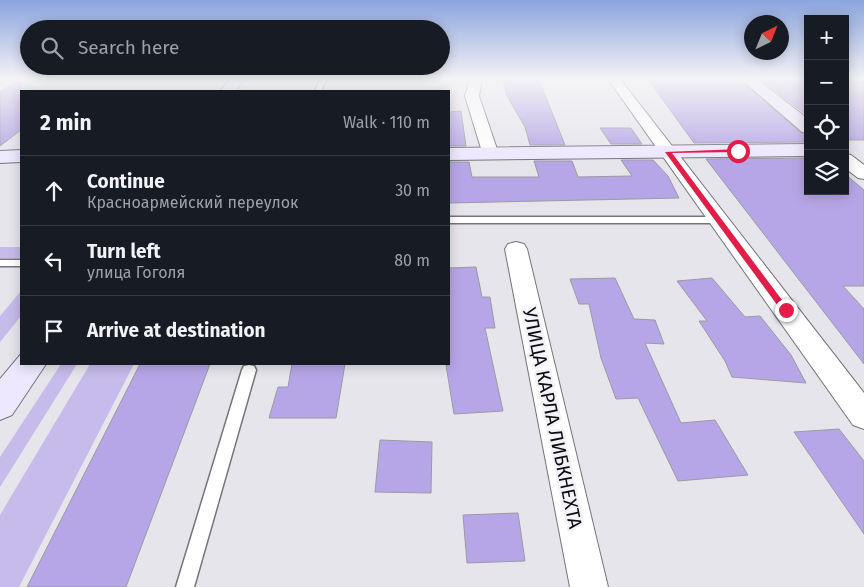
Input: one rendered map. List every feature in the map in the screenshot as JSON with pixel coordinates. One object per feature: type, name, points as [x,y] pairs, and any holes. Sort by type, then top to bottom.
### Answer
[{"type":"street","points":[[475,106],[490,155]]},
{"type":"street","points":[[634,106],[864,416]]},
{"type":"street","points":[[782,106],[804,125]]},
{"type":"street","points":[[450,154],[804,150]]},
{"type":"street","points":[[849,153],[864,174]]},
{"type":"street","points":[[0,157],[20,156]]},
{"type":"street","name":"УЛИЦА КАРЛА ЛИБКНЕХТА","points":[[516,249],[589,587]]},
{"type":"street","points":[[0,405],[29,365]]},
{"type":"lane","points":[[450,220],[718,220]]},
{"type":"lane","points":[[0,263],[20,263]]},
{"type":"lane","points":[[185,587],[248,370]]},
{"type":"shaded area","points":[[0,247],[20,247],[20,258],[0,258]]},
{"type":"shaded area","points":[[20,292],[20,317],[0,342],[0,316]]},
{"type":"shaded area","points":[[60,365],[76,365],[0,487],[0,457]]},
{"type":"shaded area","points":[[89,365],[133,365],[19,587],[0,587],[0,515]]},
{"type":"building","points":[[0,106],[20,106],[20,131],[0,146]]},
{"type":"building","points":[[513,106],[550,106],[565,145],[530,145],[525,127]]},
{"type":"building","points":[[668,106],[770,106],[804,134],[804,142],[694,143]]},
{"type":"building","points":[[796,106],[804,106],[804,113]]},
{"type":"building","points":[[849,106],[864,106],[864,140],[849,140]]},
{"type":"building","points":[[461,111],[466,146],[450,146],[450,112]]},
{"type":"building","points":[[600,128],[631,128],[642,144],[611,144]]},
{"type":"building","points":[[804,158],[804,195],[849,195],[849,177],[864,190],[864,286],[843,286],[864,309],[864,364],[706,159]]},
{"type":"building","points":[[621,160],[653,160],[668,176],[679,198],[450,203],[450,162],[469,162],[472,177],[539,177],[534,161],[572,161],[578,177],[632,176]]},
{"type":"building","points":[[476,267],[482,297],[490,297],[495,328],[485,328],[503,411],[454,414],[446,365],[450,365],[450,268]]},
{"type":"building","points":[[615,278],[634,319],[655,320],[664,344],[645,343],[681,423],[715,420],[748,475],[678,481],[638,398],[616,399],[601,358],[589,304],[579,304],[570,279]]},
{"type":"building","points":[[712,278],[745,317],[760,316],[791,355],[806,383],[732,377],[725,361],[699,321],[707,321],[677,281]]},
{"type":"building","points":[[139,365],[210,365],[126,587],[27,587]]},
{"type":"building","points":[[292,365],[345,365],[336,418],[269,418],[278,387],[288,387]]},
{"type":"building","points":[[839,429],[864,461],[864,534],[794,432]]},
{"type":"building","points":[[380,440],[432,442],[431,493],[375,492]]},
{"type":"building","points":[[518,513],[525,561],[467,563],[463,515]]},
{"type":"route","points":[[738,151],[668,152],[786,310]]}]
